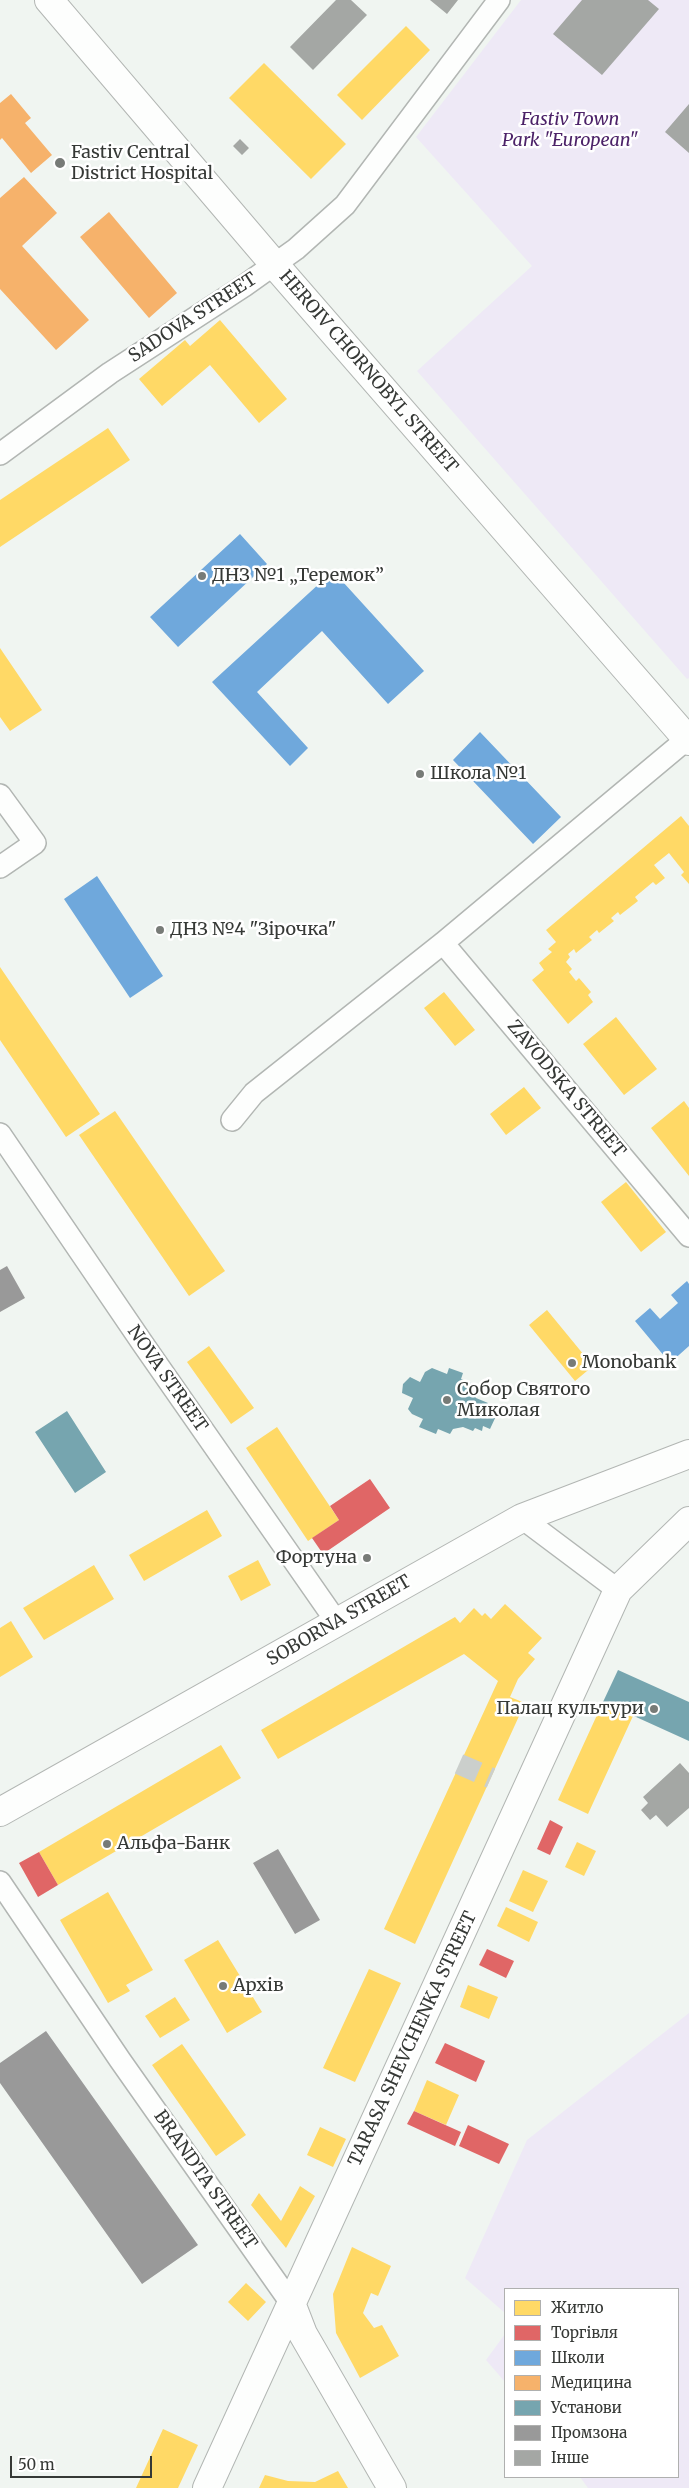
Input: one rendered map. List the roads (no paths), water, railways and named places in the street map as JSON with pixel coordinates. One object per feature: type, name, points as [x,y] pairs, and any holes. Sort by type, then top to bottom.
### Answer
[{"type":"main road","name":"HEROIV CHORNOBYL STREET","points":[[49,0],[274,264],[688,740]]},
{"type":"main road","name":"SOBORNA STREET","points":[[0,1812],[336,1621],[522,1518],[689,1454]]},
{"type":"main road","points":[[618,1590],[689,1522]]},
{"type":"main road","name":"TARASA SHEVCHENKA STREET","points":[[207,2488],[290,2303],[441,1981],[618,1590]]},
{"type":"main road","name":"BRANDTA STREET","points":[[290,2303],[303,2334],[392,2488]]},
{"type":"street","name":"SADOVA STREET","points":[[0,454],[110,373],[296,249],[345,206],[499,0]]},
{"type":"street","points":[[232,1120],[254,1093],[443,942],[688,740]]},
{"type":"street","points":[[0,795],[34,842],[0,867]]},
{"type":"street","name":"ZAVODSKA STREET","points":[[443,942],[689,1236]]},
{"type":"street","name":"NOVA STREET","points":[[0,1134],[142,1344],[336,1621]]},
{"type":"street","points":[[522,1518],[618,1590]]},
{"type":"street","name":"BRANDTA STREET","points":[[0,1882],[120,2060],[290,2303]]},
{"type":"tunnel","points":[[459,1764],[491,1778]]},
{"type":"place","name":"Fastiv Central District Hospital","points":[[60,163]]},
{"type":"place","name":"ДНЗ №1 „Теремок”","points":[[202,576]]},
{"type":"place","name":"Школа №1","points":[[420,774]]},
{"type":"place","name":"ДНЗ №4 \"Зірочка\"","points":[[160,930]]},
{"type":"place","name":"Monobank","points":[[572,1363]]},
{"type":"place","name":"Собор Святого Миколая","points":[[447,1400]]},
{"type":"place","name":"Фортуна","points":[[367,1558]]},
{"type":"place","name":"Палац культури","points":[[654,1709]]},
{"type":"place","name":"Альфа-Банк","points":[[107,1844]]},
{"type":"place","name":"Архів","points":[[223,1986]]},
{"type":"park label","name":"Fastiv Town Park \"European\"","points":[[570,130]]}]
